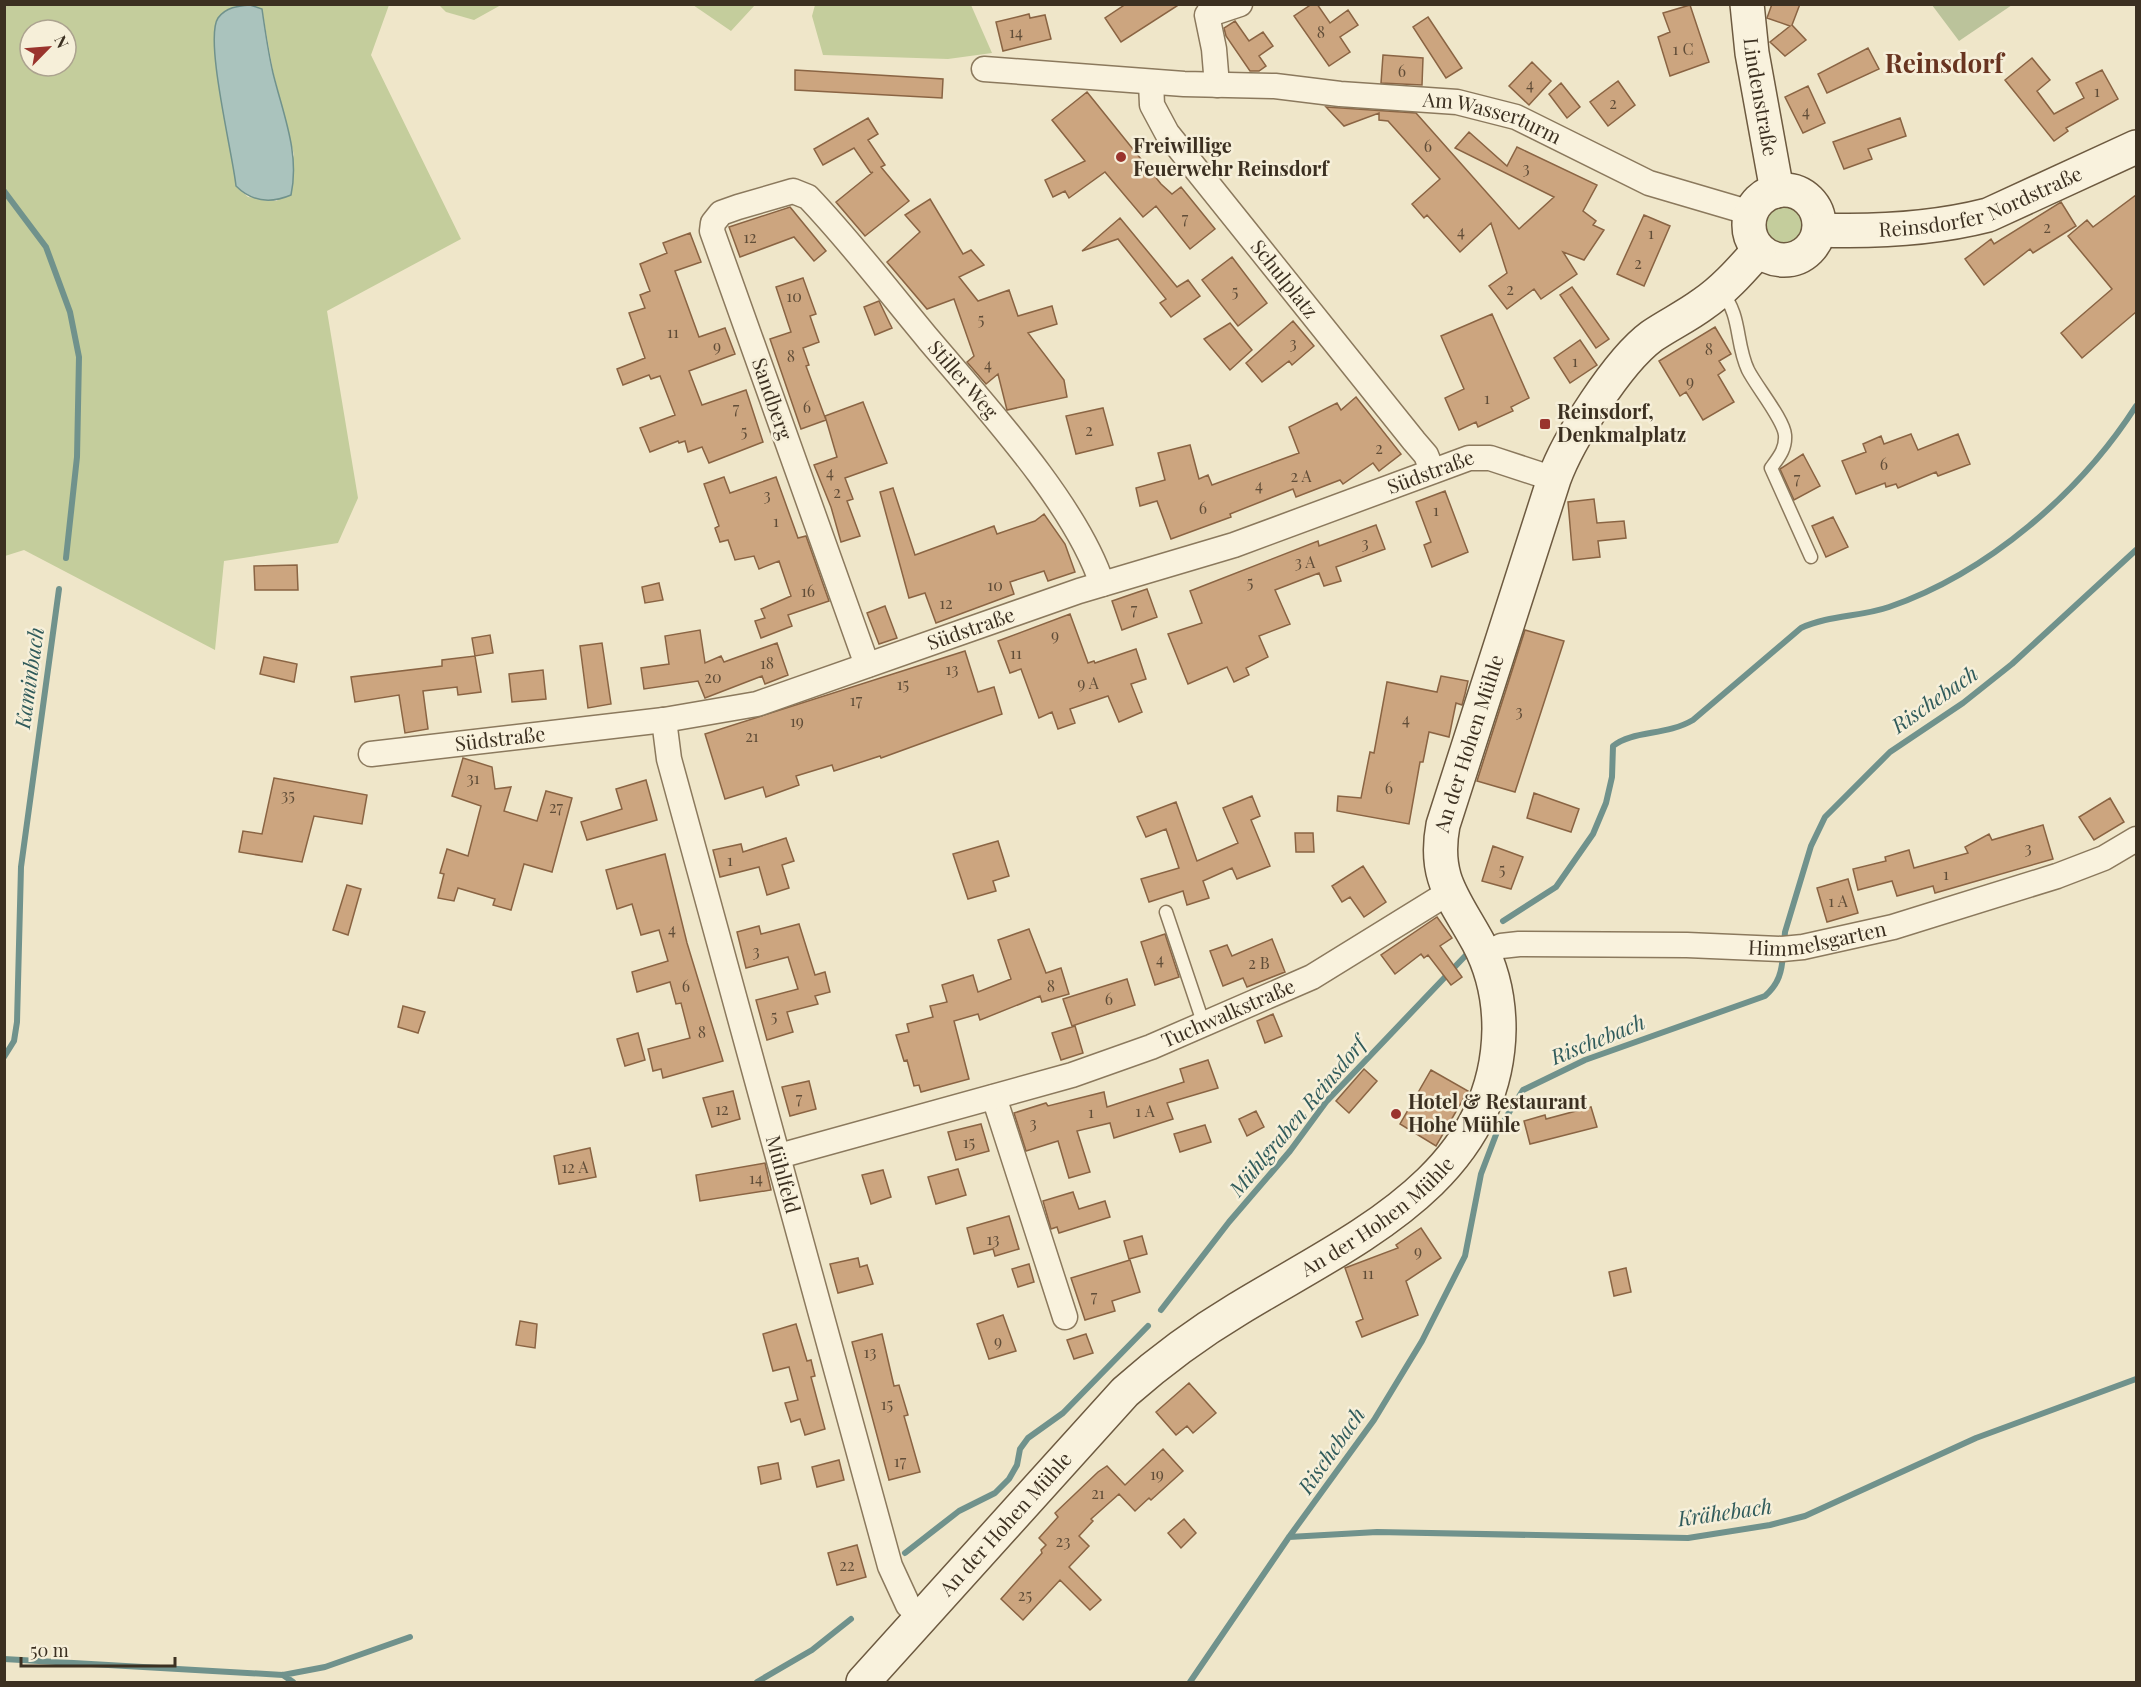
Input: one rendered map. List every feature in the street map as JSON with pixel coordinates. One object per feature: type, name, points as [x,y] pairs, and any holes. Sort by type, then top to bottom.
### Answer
[{"type":"street","points":[[1216,84],[1214,49],[1206,10],[1240,4]]},
{"type":"street","name":"Lindenstraße","points":[[1747,4],[1752,53],[1777,191]]},
{"type":"street","name":"Am Wasserturm","points":[[984,69],[1151,82],[1275,86],[1440,100],[1498,111],[1534,126],[1648,183],[1751,213]]},
{"type":"street","name":"Schulplatz","points":[[1151,82],[1152,105],[1167,133],[1426,455],[1432,470]]},
{"type":"street","name":"Reinsdorfer Nordstraße","points":[[1819,230],[1897,230],[1977,218],[2013,206],[2136,147]]},
{"type":"street","name":"Sandberg","points":[[802,192],[794,191],[721,213],[713,223],[712,231],[867,665]]},
{"type":"street","points":[[1777,191],[1797,193],[1808,200],[1816,210],[1819,230],[1811,248],[1795,259],[1776,260],[1759,250],[1749,233],[1751,213],[1761,199],[1777,191]]},
{"type":"street","name":"Stiller Weg","points":[[802,192],[824,214],[1011,439],[1068,518],[1102,584]]},
{"type":"street","name":"An der Hohen Mühle","points":[[863,1683],[1069,1451],[1143,1376],[1213,1324],[1394,1212],[1427,1186],[1450,1161],[1480,1115],[1497,1061],[1498,1008],[1484,954],[1448,893],[1439,860],[1443,825],[1554,479],[1568,446],[1585,419],[1633,355],[1652,336],[1720,290],[1759,250]]},
{"type":"street","name":"Südstraße","points":[[371,754],[664,720],[757,704],[1102,584],[1234,545],[1432,470],[1480,456],[1554,479]]},
{"type":"street","name":"Mühlfeld","points":[[664,720],[669,759],[780,1156],[890,1566],[908,1605],[921,1618]]},
{"type":"street","name":"Himmelsgarten","points":[[1484,954],[1501,946],[1519,944],[1803,947],[1885,929],[2057,876],[2104,858],[2136,839]]},
{"type":"street","name":"Tuchwalkstraße","points":[[780,1156],[994,1098],[1104,1065],[1204,1025],[1312,977],[1448,893]]},
{"type":"street","points":[[994,1098],[1065,1317]]},
{"type":"lane","points":[[1720,290],[1737,317],[1740,348],[1749,370],[1785,431],[1785,447],[1772,468],[1810,557]]},
{"type":"lane","points":[[1166,912],[1204,1025]]},
{"type":"green space","points":[[5,5],[389,5],[371,55],[461,239],[327,311],[358,498],[338,543],[224,561],[215,650],[24,550],[5,556]],"holes":[[[262,9],[273,71],[294,155],[277,201],[248,197],[236,186],[233,155],[219,85]]]},
{"type":"green space","points":[[439,5],[501,5],[474,20],[446,12]]},
{"type":"green space","points":[[693,5],[755,5],[731,31]]},
{"type":"green space","points":[[815,5],[971,5],[992,53],[948,59],[823,55],[812,16]]},
{"type":"green space","points":[[1932,5],[2012,5],[1959,41]]},
{"type":"green space","points":[[1784,206],[1791,207],[1797,212],[1802,218],[1802,232],[1797,238],[1791,243],[1784,244],[1777,243],[1771,238],[1766,232],[1765,225],[1766,218],[1771,212],[1777,207]]},
{"type":"water","points":[[250,5],[262,9],[271,65],[292,149],[291,195],[276,200],[255,198],[236,186],[217,72],[214,49],[218,18],[228,9]]},
{"type":"building","points":[[1126,4],[1180,4],[1121,42],[1105,18]]},
{"type":"building","points":[[1312,4],[1317,4],[1330,23],[1348,10],[1358,25],[1340,37],[1350,52],[1329,66],[1294,16]]},
{"type":"building","points":[[1772,4],[1800,4],[1792,25],[1806,40],[1785,56],[1770,42],[1790,26],[1767,18]]},
{"type":"building","points":[[1690,5],[1709,62],[1670,76],[1658,37],[1670,32],[1663,13]]},
{"type":"building","points":[[1029,14],[1030,18],[1045,15],[1051,39],[1003,51],[996,22]]},
{"type":"building","points":[[1428,17],[1462,68],[1446,78],[1413,27]]},
{"type":"building","points":[[1235,21],[1249,41],[1263,32],[1273,46],[1259,56],[1266,66],[1259,71],[1250,71],[1226,36],[1224,28]]},
{"type":"building","points":[[1868,48],[1879,69],[1827,93],[1818,74]]},
{"type":"building","points":[[1383,55],[1423,58],[1422,85],[1381,83]]},
{"type":"building","points":[[2032,58],[2050,80],[2037,91],[2054,114],[2084,98],[2076,83],[2102,70],[2118,99],[2066,128],[2068,131],[2054,141],[2005,80]]},
{"type":"building","points":[[1532,62],[1551,81],[1529,105],[1509,86]]},
{"type":"building","points":[[795,70],[943,79],[942,98],[795,90]]},
{"type":"building","points":[[1618,81],[1635,105],[1608,126],[1590,102]]},
{"type":"building","points":[[1561,83],[1580,107],[1567,118],[1549,94]]},
{"type":"building","points":[[1808,86],[1825,123],[1803,133],[1785,97]]},
{"type":"building","points":[[1087,92],[1161,184],[1172,194],[1181,187],[1215,229],[1190,249],[1156,206],[1143,217],[1105,172],[1069,198],[1065,191],[1053,197],[1045,180],[1085,161],[1052,120]]},
{"type":"building","points":[[1326,107],[1416,113],[1519,229],[1554,197],[1455,148],[1469,132],[1507,166],[1517,147],[1597,185],[1583,211],[1596,221],[1593,225],[1604,230],[1584,260],[1563,252],[1577,274],[1541,299],[1534,289],[1507,309],[1489,286],[1507,273],[1491,223],[1460,252],[1427,215],[1424,218],[1412,204],[1440,179],[1388,121],[1379,120],[1379,113],[1344,126]]},
{"type":"building","points":[[868,118],[878,134],[868,140],[885,165],[881,167],[909,201],[865,236],[836,202],[873,172],[871,173],[854,148],[823,165],[814,149]]},
{"type":"building","points":[[1900,118],[1906,136],[1868,149],[1872,159],[1844,169],[1833,142]]},
{"type":"building","points":[[2136,195],[2136,312],[2082,358],[2061,333],[2112,289],[2068,236],[2087,220],[2093,227]]},
{"type":"building","points":[[930,199],[963,254],[971,250],[984,265],[959,277],[978,301],[1009,290],[1018,316],[1052,306],[1057,324],[1028,333],[1064,380],[1067,397],[1007,410],[998,374],[986,384],[967,362],[974,356],[954,299],[927,309],[887,262],[920,232],[905,215]]},
{"type":"building","points":[[2061,202],[2076,226],[2033,253],[2030,249],[1984,285],[1965,259],[1991,239],[1994,244]]},
{"type":"building","points":[[790,207],[826,251],[814,261],[794,237],[740,257],[729,227]]},
{"type":"building","points":[[1644,215],[1670,226],[1644,286],[1617,274]]},
{"type":"building","points":[[1120,218],[1177,287],[1188,280],[1200,296],[1171,317],[1160,303],[1166,299],[1118,239],[1082,251]]},
{"type":"building","points":[[690,233],[701,262],[675,271],[699,337],[725,328],[735,354],[689,371],[702,405],[746,390],[763,442],[709,463],[702,447],[688,452],[685,441],[679,443],[678,441],[650,452],[640,428],[675,415],[660,376],[651,379],[649,375],[623,385],[617,369],[645,358],[629,313],[645,308],[640,295],[650,291],[640,264],[667,253],[663,243]]},
{"type":"building","points":[[1232,257],[1267,303],[1238,326],[1202,280]]},
{"type":"building","points":[[803,278],[816,314],[810,316],[819,342],[803,348],[809,365],[806,366],[826,420],[801,429],[770,339],[791,332],[776,287]]},
{"type":"building","points":[[1572,287],[1609,339],[1596,348],[1560,295]]},
{"type":"building","points":[[879,301],[892,328],[875,335],[864,307]]},
{"type":"building","points":[[1492,314],[1529,398],[1511,407],[1513,411],[1478,427],[1476,422],[1459,430],[1445,398],[1464,389],[1441,336]]},
{"type":"building","points":[[1293,321],[1314,346],[1292,365],[1289,361],[1262,382],[1246,363]]},
{"type":"building","points":[[1230,323],[1252,350],[1230,370],[1204,339]]},
{"type":"building","points":[[1715,327],[1731,354],[1719,361],[1725,370],[1718,375],[1734,402],[1703,420],[1686,392],[1680,396],[1659,361]]},
{"type":"building","points":[[1580,340],[1597,365],[1570,383],[1554,358]]},
{"type":"building","points":[[1356,397],[1401,454],[1379,471],[1373,463],[1343,484],[1340,480],[1296,497],[1293,489],[1230,514],[1231,517],[1171,539],[1157,501],[1140,506],[1136,488],[1165,480],[1158,453],[1190,445],[1199,479],[1208,475],[1212,485],[1299,453],[1289,427],[1337,403],[1341,410]]},
{"type":"building","points":[[863,402],[887,463],[845,478],[853,499],[847,501],[860,536],[841,542],[831,507],[814,465],[837,457],[825,416]]},
{"type":"building","points":[[1103,408],[1113,445],[1076,454],[1066,416]]},
{"type":"building","points":[[1911,434],[1918,450],[1958,434],[1970,464],[1938,476],[1936,472],[1898,488],[1896,484],[1886,487],[1885,483],[1856,494],[1842,461],[1866,452],[1863,444],[1881,436],[1884,444]]},
{"type":"building","points":[[1803,454],[1820,486],[1794,500],[1780,469]]},
{"type":"building","points":[[724,477],[730,493],[776,477],[798,538],[806,536],[829,601],[788,615],[792,626],[761,638],[755,621],[765,618],[761,609],[791,596],[779,561],[759,569],[754,556],[735,560],[728,540],[720,542],[715,528],[719,526],[704,484]]},
{"type":"building","points":[[893,488],[915,555],[994,526],[997,534],[1035,521],[1044,514],[1065,544],[1075,572],[1048,581],[1044,571],[1010,582],[1014,594],[936,623],[925,593],[909,598],[880,492]]},
{"type":"building","points":[[1445,491],[1468,552],[1432,567],[1424,545],[1431,542],[1416,502]]},
{"type":"building","points":[[1594,499],[1597,523],[1624,521],[1626,538],[1598,541],[1600,557],[1573,560],[1568,502]]},
{"type":"building","points":[[1833,517],[1848,547],[1826,557],[1812,526]]},
{"type":"building","points":[[1376,525],[1385,549],[1336,567],[1341,581],[1324,586],[1319,573],[1275,590],[1290,624],[1259,636],[1268,657],[1246,668],[1249,675],[1234,682],[1227,667],[1188,684],[1168,634],[1202,623],[1190,591],[1318,541],[1319,546]]},
{"type":"building","points":[[297,565],[298,590],[255,590],[254,566]]},
{"type":"building","points":[[659,583],[663,600],[645,603],[642,587]]},
{"type":"building","points":[[1147,589],[1157,617],[1122,630],[1112,601]]},
{"type":"building","points":[[885,606],[897,638],[879,644],[867,613]]},
{"type":"building","points":[[1070,614],[1088,663],[1094,661],[1095,663],[1136,649],[1146,679],[1131,684],[1142,712],[1119,722],[1108,696],[1070,709],[1075,723],[1058,729],[1052,712],[1039,718],[1021,669],[1010,673],[998,641]]},
{"type":"building","points":[[700,630],[705,663],[721,656],[724,662],[777,643],[788,675],[765,684],[762,676],[705,698],[698,681],[644,689],[641,668],[669,664],[665,636]]},
{"type":"building","points":[[1525,630],[1564,641],[1515,792],[1477,781]]},
{"type":"building","points":[[490,635],[493,653],[475,656],[472,638]]},
{"type":"building","points":[[602,643],[611,704],[588,708],[580,646]]},
{"type":"building","points":[[965,651],[978,692],[994,687],[1002,714],[881,758],[880,756],[834,771],[832,765],[796,776],[799,785],[766,797],[763,787],[725,799],[705,734]]},
{"type":"building","points":[[475,656],[481,692],[458,695],[457,687],[423,691],[428,729],[405,733],[399,695],[355,702],[351,677],[442,666],[442,660]]},
{"type":"building","points":[[264,657],[297,664],[294,682],[260,674]]},
{"type":"building","points":[[543,670],[546,699],[512,702],[509,674]]},
{"type":"building","points":[[1441,676],[1468,681],[1462,705],[1456,703],[1449,737],[1429,732],[1423,762],[1420,762],[1409,824],[1337,811],[1338,796],[1361,798],[1370,752],[1374,753],[1387,682],[1437,692]]},
{"type":"building","points":[[463,758],[492,767],[495,789],[511,787],[504,811],[537,821],[546,791],[572,798],[552,872],[524,864],[511,910],[493,905],[495,899],[458,888],[454,901],[438,898],[444,874],[440,873],[447,849],[468,856],[481,806],[452,796]]},
{"type":"building","points":[[274,778],[367,795],[362,824],[314,816],[302,862],[239,852],[243,831],[262,834]]},
{"type":"building","points":[[646,780],[657,820],[587,840],[581,822],[622,809],[616,789]]},
{"type":"building","points":[[1534,793],[1579,809],[1571,832],[1527,818]]},
{"type":"building","points":[[1252,796],[1260,816],[1251,820],[1270,866],[1237,879],[1232,868],[1203,881],[1209,898],[1187,905],[1183,891],[1149,902],[1141,879],[1179,868],[1166,829],[1146,837],[1137,817],[1176,802],[1197,861],[1238,843],[1223,808]]},
{"type":"building","points":[[2110,798],[2124,822],[2094,840],[2079,817]]},
{"type":"building","points":[[2043,825],[2053,859],[1935,893],[1933,886],[1897,896],[1892,881],[1858,890],[1853,869],[1886,861],[1885,857],[1909,850],[1914,868],[1968,853],[1965,847],[1989,834],[1992,840]]},
{"type":"building","points":[[1295,833],[1313,833],[1314,852],[1296,852]]},
{"type":"building","points":[[786,838],[794,861],[782,865],[789,888],[767,895],[759,867],[720,877],[713,850],[741,844],[743,852]]},
{"type":"building","points":[[998,841],[1009,876],[993,881],[996,891],[968,899],[953,854]]},
{"type":"building","points":[[1493,846],[1523,857],[1511,889],[1482,881]]},
{"type":"building","points":[[665,854],[687,943],[723,1061],[663,1078],[661,1069],[653,1071],[648,1049],[690,1038],[681,1003],[676,1004],[670,982],[637,992],[632,972],[668,961],[659,930],[641,935],[632,904],[617,909],[606,870]]},
{"type":"building","points":[[1363,866],[1386,902],[1364,917],[1350,897],[1342,902],[1332,886]]},
{"type":"building","points":[[1848,879],[1858,913],[1827,922],[1817,888]]},
{"type":"building","points":[[347,885],[361,889],[348,935],[333,930]]},
{"type":"building","points":[[1437,917],[1452,938],[1440,946],[1462,977],[1451,985],[1428,955],[1424,958],[1421,954],[1395,974],[1381,955]]},
{"type":"building","points":[[799,924],[815,975],[825,972],[830,992],[815,996],[818,1004],[787,1012],[793,1032],[767,1040],[756,1000],[798,989],[788,957],[746,968],[737,932],[759,926],[761,934]]},
{"type":"building","points":[[1029,929],[1046,973],[1061,968],[1069,994],[1042,1002],[1040,996],[980,1020],[978,1014],[954,1021],[969,1079],[921,1092],[919,1085],[914,1086],[907,1060],[904,1061],[896,1035],[909,1032],[907,1024],[933,1017],[930,1006],[947,1002],[942,985],[973,975],[978,992],[1011,979],[998,940]]},
{"type":"building","points":[[1165,934],[1179,977],[1155,985],[1141,942]]},
{"type":"building","points":[[1272,939],[1285,972],[1247,987],[1243,978],[1223,986],[1210,951],[1227,945],[1232,956]]},
{"type":"building","points":[[1127,979],[1135,1005],[1072,1026],[1063,999]]},
{"type":"building","points":[[403,1006],[425,1012],[418,1033],[398,1027]]},
{"type":"building","points":[[1273,1014],[1282,1036],[1265,1043],[1257,1021]]},
{"type":"building","points":[[1075,1026],[1083,1053],[1061,1060],[1052,1033]]},
{"type":"building","points":[[638,1033],[645,1060],[625,1066],[617,1039]]},
{"type":"building","points":[[1208,1060],[1218,1088],[1167,1103],[1173,1119],[1114,1138],[1110,1123],[1077,1131],[1090,1172],[1069,1178],[1058,1141],[1026,1151],[1014,1113],[1046,1103],[1048,1106],[1104,1092],[1107,1107],[1184,1082],[1180,1069]]},
{"type":"building","points":[[1364,1069],[1377,1081],[1349,1113],[1336,1101]]},
{"type":"building","points":[[1431,1070],[1468,1091],[1436,1146],[1400,1124]]},
{"type":"building","points":[[809,1081],[816,1109],[790,1116],[782,1087]]},
{"type":"building","points":[[733,1091],[740,1119],[712,1127],[703,1098]]},
{"type":"building","points":[[1591,1107],[1597,1127],[1530,1144],[1524,1121],[1545,1115],[1546,1119]]},
{"type":"building","points":[[1256,1111],[1264,1127],[1247,1136],[1239,1119]]},
{"type":"building","points":[[981,1124],[989,1151],[956,1160],[948,1132]]},
{"type":"building","points":[[1205,1125],[1211,1142],[1180,1152],[1174,1134]]},
{"type":"building","points":[[590,1148],[596,1177],[559,1184],[554,1156]]},
{"type":"building","points":[[765,1163],[771,1190],[700,1201],[696,1175]]},
{"type":"building","points":[[958,1169],[966,1195],[936,1204],[928,1177]]},
{"type":"building","points":[[883,1170],[891,1197],[871,1204],[862,1175]]},
{"type":"building","points":[[1073,1192],[1079,1209],[1105,1201],[1110,1217],[1059,1233],[1057,1227],[1051,1229],[1043,1201]]},
{"type":"building","points":[[1009,1216],[1019,1249],[995,1256],[993,1249],[974,1254],[967,1228]]},
{"type":"building","points":[[1421,1228],[1441,1258],[1406,1281],[1418,1315],[1362,1337],[1356,1322],[1363,1319],[1345,1268],[1398,1248],[1396,1245]]},
{"type":"building","points":[[1142,1236],[1147,1254],[1129,1259],[1124,1241]]},
{"type":"building","points":[[858,1258],[860,1267],[867,1265],[873,1284],[838,1293],[830,1264]]},
{"type":"building","points":[[1130,1260],[1140,1292],[1112,1301],[1115,1311],[1085,1320],[1071,1278]]},
{"type":"building","points":[[1029,1264],[1034,1282],[1018,1287],[1012,1269]]},
{"type":"building","points":[[1626,1268],[1631,1292],[1614,1296],[1609,1272]]},
{"type":"building","points":[[1003,1315],[1016,1351],[989,1359],[977,1324]]},
{"type":"building","points":[[520,1321],[537,1324],[535,1348],[516,1345]]},
{"type":"building","points":[[796,1324],[807,1361],[811,1360],[815,1376],[811,1377],[825,1429],[805,1435],[800,1419],[791,1422],[785,1403],[798,1400],[789,1367],[773,1371],[763,1334]]},
{"type":"building","points":[[882,1334],[894,1386],[899,1385],[908,1415],[904,1416],[920,1472],[889,1480],[852,1342]]},
{"type":"building","points":[[1086,1334],[1093,1353],[1074,1359],[1067,1340]]},
{"type":"building","points":[[1189,1383],[1216,1413],[1193,1433],[1187,1426],[1176,1435],[1156,1412]]},
{"type":"building","points":[[1163,1449],[1183,1471],[1135,1511],[1119,1494],[1091,1519],[1093,1521],[1079,1536],[1089,1546],[1069,1567],[1101,1600],[1090,1610],[1060,1580],[1023,1620],[1001,1599],[1042,1553],[1041,1550],[1046,1545],[1039,1538],[1058,1517],[1055,1513],[1107,1466],[1125,1485]]},
{"type":"building","points":[[839,1460],[844,1480],[817,1487],[812,1467]]},
{"type":"building","points":[[778,1463],[781,1479],[761,1484],[758,1467]]},
{"type":"building","points":[[1184,1519],[1196,1533],[1181,1548],[1168,1533]]},
{"type":"building","points":[[857,1545],[866,1577],[837,1585],[828,1553]]},
{"type":"waterway","name":"Kaminbach","points":[[4,191],[46,247],[70,312],[79,357],[77,457],[66,558]]},
{"type":"waterway","name":"Mühlgraben Reinsdorf","points":[[1503,921],[1556,887],[1593,834],[1606,803],[1612,777],[1613,746],[1630,737],[1672,729],[1693,720],[1801,628],[1822,621],[1889,607],[1926,592],[1996,551],[2060,498],[2114,438],[2136,406]]},
{"type":"waterway","name":"Rischebach","points":[[1784,944],[1785,932],[1811,846],[1825,817],[1890,752],[1963,703],[2012,664],[2136,550]]},
{"type":"waterway","name":"Kaminbach","points":[[4,1057],[14,1041],[17,1022],[21,867],[59,589]]},
{"type":"waterway","name":"Mühlgraben Reinsdorf","points":[[1161,1310],[1229,1222],[1290,1151],[1326,1102],[1468,953]]},
{"type":"waterway","name":"Rischebach","points":[[1190,1682],[1289,1537],[1374,1420],[1422,1341],[1465,1256],[1481,1174],[1497,1132],[1523,1090],[1585,1060],[1765,996],[1774,987],[1779,977],[1783,954]]},
{"type":"waterway","name":"Mühlgraben Reinsdorf","points":[[905,1553],[959,1511],[995,1493],[1009,1479],[1017,1465],[1020,1449],[1028,1438],[1063,1413],[1148,1326]]},
{"type":"waterway","name":"Krähebach","points":[[1289,1537],[1377,1532],[1688,1538],[1770,1525],[1805,1516],[1976,1438],[2136,1379]]},
{"type":"waterway","name":"Mühlgraben Reinsdorf","points":[[757,1682],[812,1650],[851,1619]]},
{"type":"waterway","points":[[4,1659],[283,1675],[325,1667],[410,1637]]},
{"type":"waterway","points":[[283,1675],[293,1682]]},
{"type":"place","name":"Freiwillige Feuerwehr Reinsdorf","points":[[1121,157]]},
{"type":"place","name":"Reinsdorf, Denkmalplatz","points":[[1545,424]]},
{"type":"place","name":"Hotel & Restaurant Hohe Mühle","points":[[1396,1114]]},
{"type":"district","name":"Reinsdorf","points":[[1944,64]]}]
